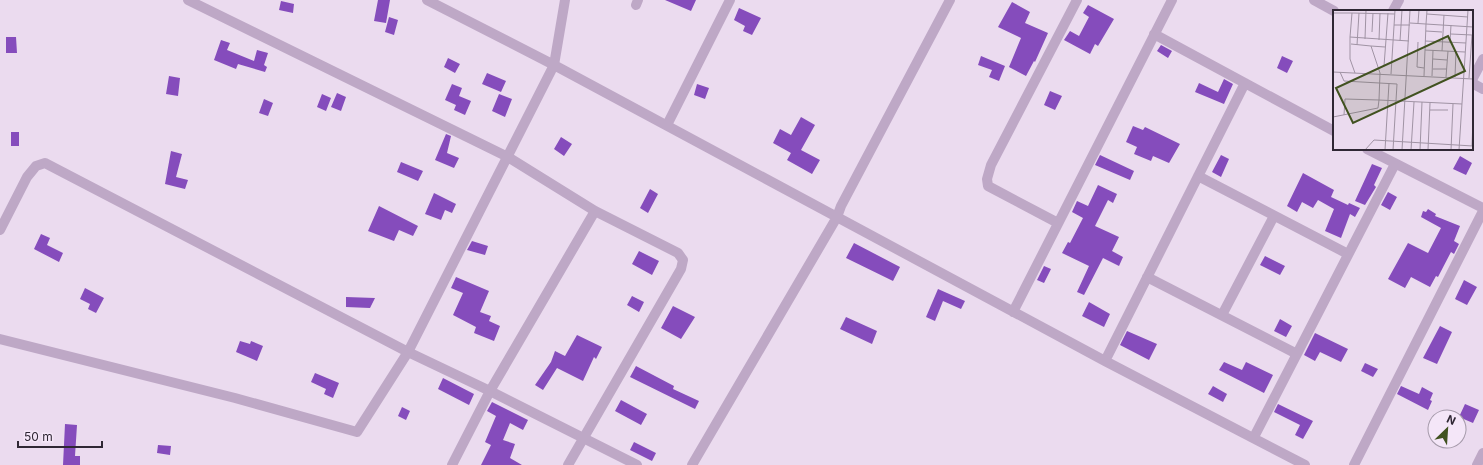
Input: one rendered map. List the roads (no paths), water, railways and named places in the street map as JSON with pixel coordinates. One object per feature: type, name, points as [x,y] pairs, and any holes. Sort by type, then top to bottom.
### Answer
[{"type":"street","points":[[188,0],[508,157],[595,211],[678,253],[683,260],[682,269],[568,465]]},
{"type":"street","points":[[427,0],[554,65],[1013,312],[1305,465]]},
{"type":"street","points":[[0,339],[235,398],[357,432],[408,352],[554,65],[560,42],[565,0]]},
{"type":"street","points":[[666,125],[730,0]]},
{"type":"street","points":[[692,465],[837,217],[845,199],[950,0]]},
{"type":"street","points":[[1058,223],[988,186],[987,179],[991,165],[1077,0]]},
{"type":"street","points":[[1013,312],[1172,0]]},
{"type":"street","points":[[1314,0],[1333,10]]},
{"type":"street","points":[[1394,10],[1399,0]]},
{"type":"street","points":[[1154,34],[1333,129]]},
{"type":"street","points":[[1473,78],[1483,59]]},
{"type":"street","points":[[1105,361],[1245,82]]},
{"type":"street","points":[[1473,84],[1483,89]]},
{"type":"street","points":[[1354,465],[1483,209],[1369,150]]},
{"type":"street","points":[[0,230],[27,177],[36,166],[45,163],[408,352],[490,391],[582,439],[637,465]]},
{"type":"street","points":[[1254,437],[1395,164]]},
{"type":"street","points":[[1198,176],[1348,254]]},
{"type":"street","points":[[452,465],[490,391],[595,211]]},
{"type":"street","points":[[1222,315],[1274,216]]},
{"type":"street","points":[[1147,277],[1297,354]]},
{"type":"street","points":[[1477,465],[1483,453]]}]
